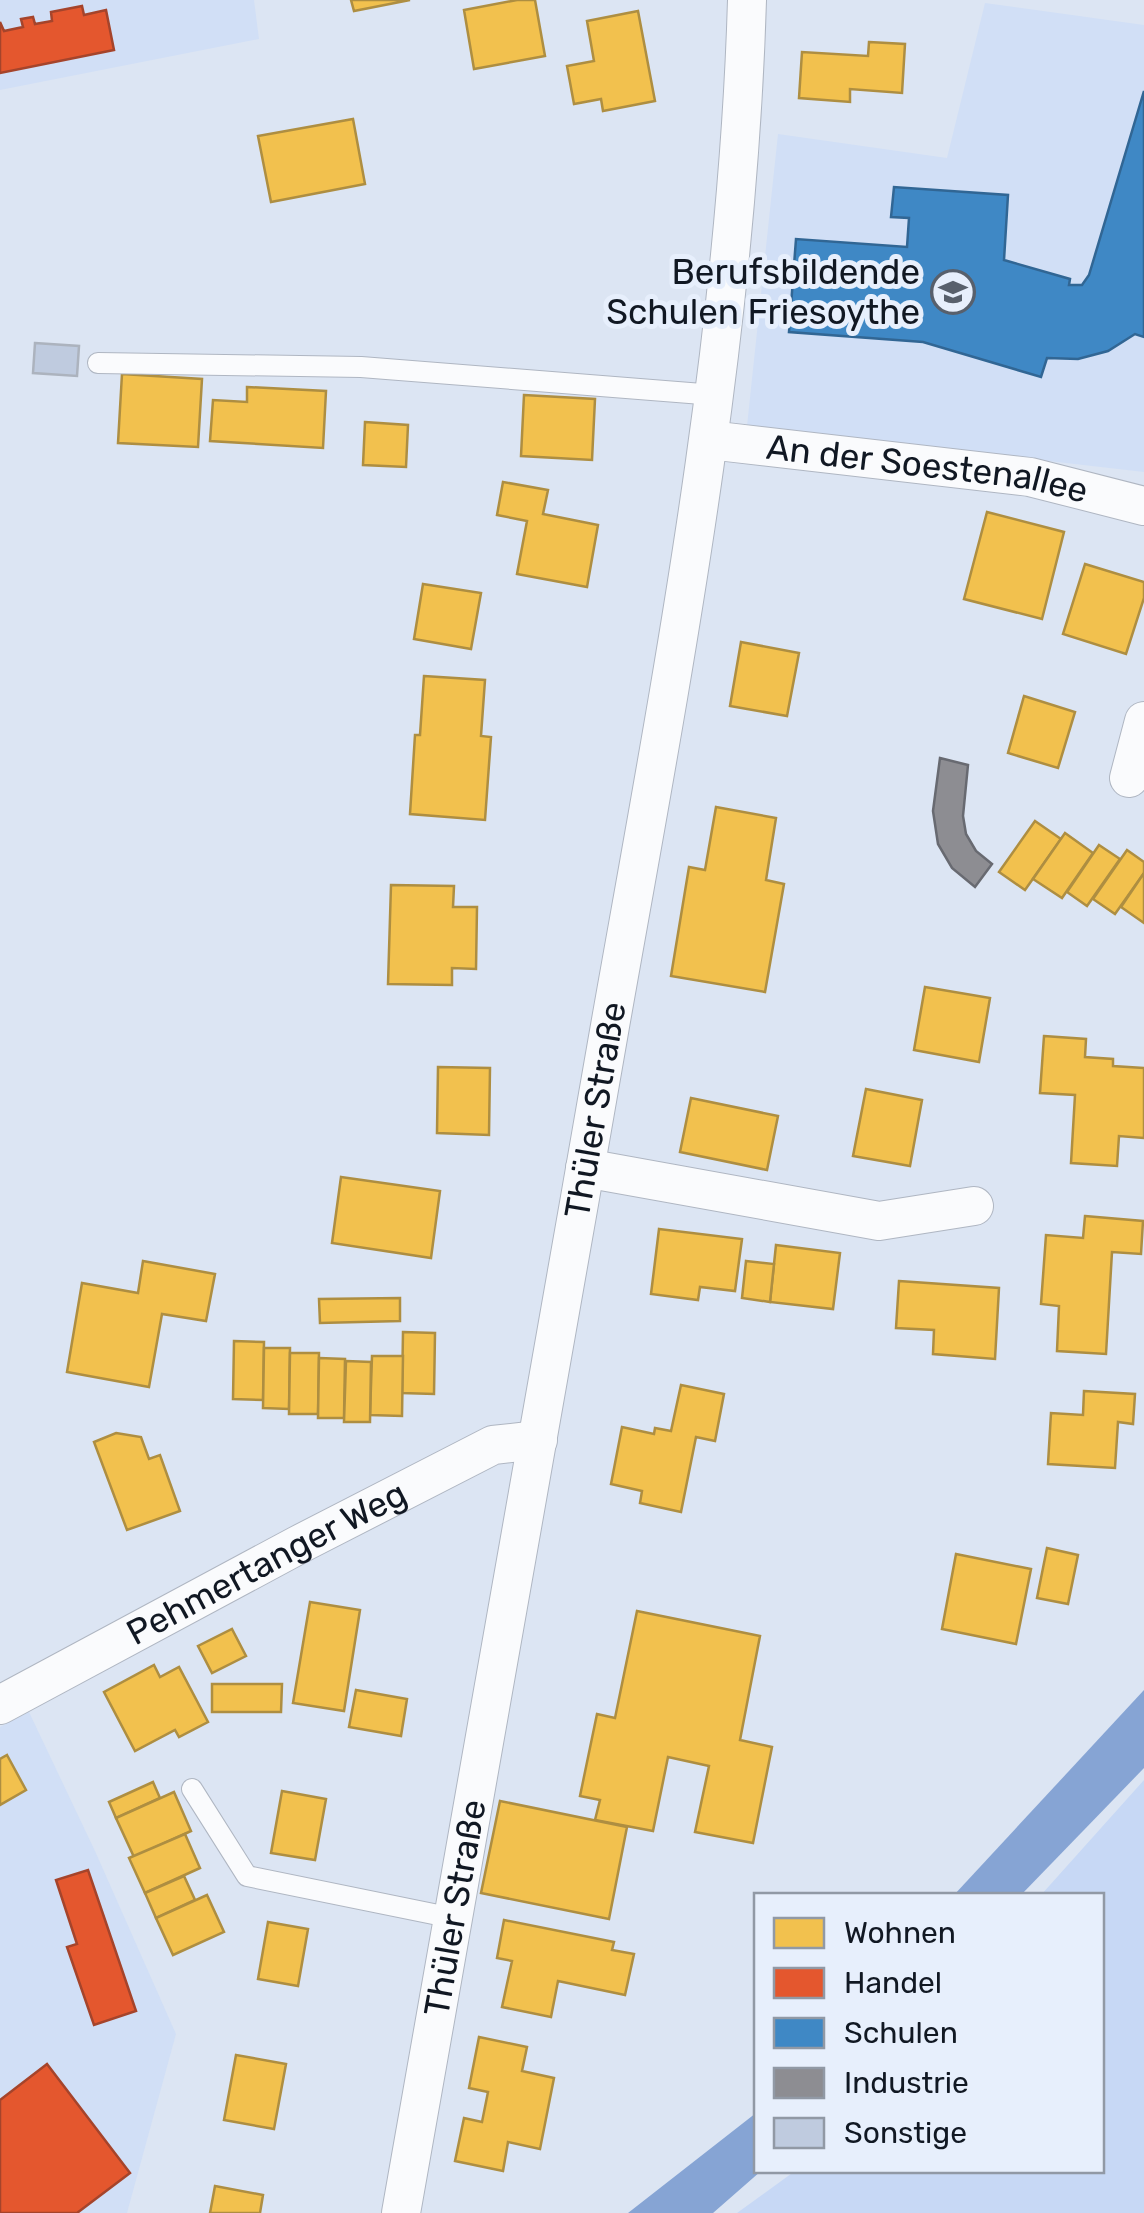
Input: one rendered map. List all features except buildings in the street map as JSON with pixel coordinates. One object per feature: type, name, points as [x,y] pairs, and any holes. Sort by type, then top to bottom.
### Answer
[{"type":"street","name":"Thüler Straße","points":[[400,2213],[538,1440],[709,440],[744,95],[747,0]]},
{"type":"street","name":"An der Soestenallee","points":[[709,440],[1030,477],[1144,506]]},
{"type":"street","points":[[1129,778],[1144,721]]},
{"type":"street","points":[[585,1168],[879,1221],[974,1206]]},
{"type":"street","name":"Pehmertanger Weg","points":[[0,1706],[493,1445],[538,1440]]},
{"type":"lane","points":[[98,363],[361,367],[714,395]]},
{"type":"lane","points":[[192,1789],[247,1876],[454,1918]]},
{"type":"shaded area","points":[[0,0],[254,0],[259,39],[0,90]]},
{"type":"shaded area","name":"Berufsbildende Schulen Friesoythe","points":[[985,3],[1144,25],[1144,472],[747,426],[778,134],[947,158]]},
{"type":"shaded area","points":[[29,1712],[176,2034],[127,2213],[0,2213],[0,1727]]},
{"type":"shaded area","points":[[1144,1780],[1144,2213],[737,2213],[792,2173],[1104,2173],[1104,1893],[1043,1893]]},
{"type":"water","points":[[1144,1690],[1144,1768],[1023,1893],[956,1893]]},
{"type":"water","points":[[754,2115],[754,2173],[759,2173],[713,2213],[628,2213]]},
{"type":"place","name":"Berufsbildende Schulen Friesoythe","points":[[953,292]]}]
